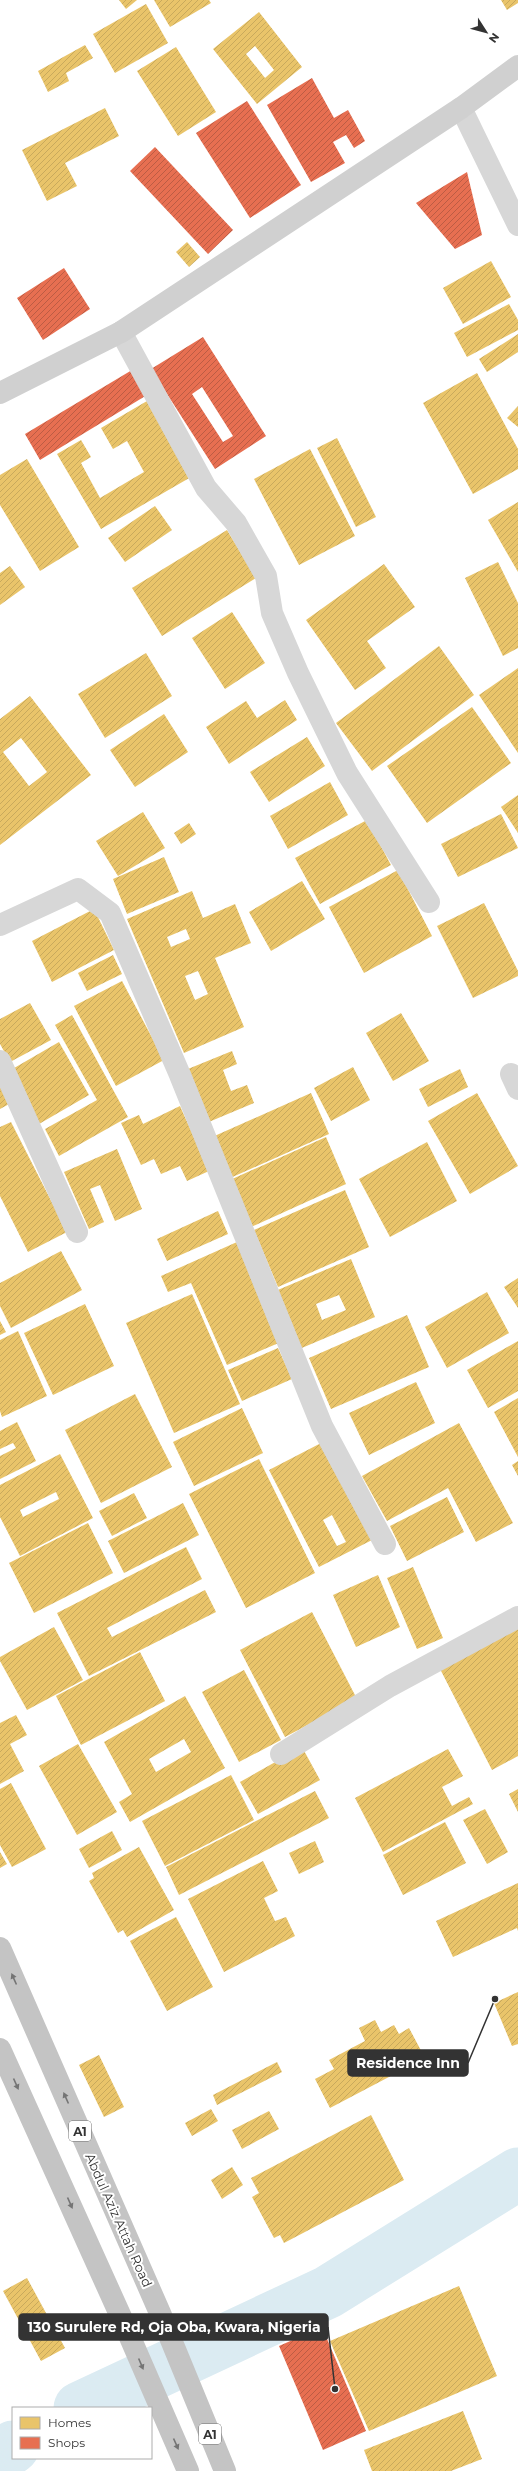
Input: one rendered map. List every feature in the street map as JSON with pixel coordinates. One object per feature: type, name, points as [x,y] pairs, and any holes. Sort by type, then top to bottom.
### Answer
[{"type":"highway","name":"Abdul Aziz Attah Road","points":[[0,1948],[160,2314],[225,2471]]},
{"type":"highway","points":[[0,2049],[126,2328],[188,2471]]},
{"type":"street","points":[[0,393],[121,332],[461,108],[518,66]]},
{"type":"street","points":[[461,108],[518,225]]},
{"type":"street","points":[[121,332],[206,488],[236,523],[266,576],[272,613],[298,673],[347,773],[429,902]]},
{"type":"street","points":[[0,925],[78,889],[110,913],[180,1075],[322,1426],[385,1544]]},
{"type":"street","points":[[0,1061],[77,1232]]},
{"type":"street","points":[[281,1754],[390,1686],[518,1617]]},
{"type":"building: Homes","points":[[119,0],[137,0],[126,9]]},
{"type":"building: Homes","points":[[154,0],[209,0],[211,3],[170,27]]},
{"type":"building: Homes","points":[[501,0],[518,0],[518,3],[507,10]]},
{"type":"building: Homes","points":[[146,4],[168,43],[115,73],[93,34]]},
{"type":"building: Homes","points":[[259,12],[302,67],[257,104],[213,49]],"holes":[[[255,46],[274,70],[265,78],[246,54]]]},
{"type":"building: Homes","points":[[85,45],[93,58],[66,73],[69,81],[48,92],[38,71]]},
{"type":"building: Homes","points":[[176,47],[216,112],[178,136],[137,71]]},
{"type":"building: Homes","points":[[105,108],[119,136],[65,163],[77,186],[47,201],[22,150]]},
{"type":"building: Homes","points":[[187,242],[200,257],[189,267],[176,252]]},
{"type":"building: Homes","points":[[491,261],[511,297],[463,324],[443,288]]},
{"type":"building: Homes","points":[[509,304],[518,320],[518,330],[467,357],[454,333]]},
{"type":"building: Homes","points":[[518,334],[518,352],[487,372],[479,359]]},
{"type":"building: Homes","points":[[477,373],[518,449],[518,469],[473,494],[423,403]]},
{"type":"building: Homes","points":[[147,401],[191,477],[101,529],[57,454],[81,440],[91,457],[81,463],[100,498],[144,472],[127,441],[113,449],[101,428]]},
{"type":"building: Homes","points":[[518,406],[518,427],[507,418]]},
{"type":"building: Homes","points":[[337,438],[376,517],[356,527],[317,448]]},
{"type":"building: Homes","points":[[310,449],[355,536],[299,565],[254,479]]},
{"type":"building: Homes","points":[[27,459],[79,547],[40,571],[0,505],[0,475]]},
{"type":"building: Homes","points":[[518,502],[518,572],[488,520]]},
{"type":"building: Homes","points":[[155,506],[172,530],[125,562],[108,538]]},
{"type":"building: Homes","points":[[227,530],[256,578],[162,636],[132,588]]},
{"type":"building: Homes","points":[[498,562],[518,603],[518,648],[503,656],[465,578]]},
{"type":"building: Homes","points":[[384,564],[415,607],[367,641],[386,668],[355,690],[306,620]]},
{"type":"building: Homes","points":[[10,566],[25,587],[0,605],[0,573]]},
{"type":"building: Homes","points":[[232,612],[265,663],[225,689],[192,638]]},
{"type":"building: Homes","points":[[439,646],[474,695],[372,771],[336,723]]},
{"type":"building: Homes","points":[[146,653],[172,696],[105,738],[78,694]]},
{"type":"building: Homes","points":[[518,668],[518,753],[479,695]]},
{"type":"building: Homes","points":[[30,696],[91,775],[0,845],[0,719]],"holes":[[[21,738],[47,772],[29,786],[3,752]]]},
{"type":"building: Homes","points":[[285,700],[297,720],[229,764],[206,727],[246,701],[257,718]]},
{"type":"building: Homes","points":[[472,707],[511,763],[427,823],[387,766]]},
{"type":"building: Homes","points":[[164,714],[188,752],[135,787],[110,750]]},
{"type":"building: Homes","points":[[307,737],[325,766],[269,802],[250,772]]},
{"type":"building: Homes","points":[[330,782],[348,815],[288,849],[270,816]]},
{"type":"building: Homes","points":[[518,795],[518,833],[501,807]]},
{"type":"building: Homes","points":[[143,812],[165,848],[118,876],[96,841]]},
{"type":"building: Homes","points":[[501,814],[518,848],[458,877],[441,844]]},
{"type":"building: Homes","points":[[367,820],[391,865],[320,904],[295,858]]},
{"type":"building: Homes","points":[[189,823],[196,834],[181,844],[174,833]]},
{"type":"building: Homes","points":[[164,857],[179,892],[127,914],[113,879]]},
{"type":"building: Homes","points":[[398,870],[432,936],[364,973],[329,907]]},
{"type":"building: Homes","points":[[302,881],[325,919],[271,951],[249,912]]},
{"type":"building: Homes","points":[[192,891],[203,918],[235,904],[251,943],[215,958],[244,1027],[184,1053],[127,919]],"holes":[[[186,929],[190,939],[171,947],[167,937]],[[198,971],[208,994],[195,1000],[185,976]]]},
{"type":"building: Homes","points":[[484,903],[518,971],[518,976],[473,998],[437,926]]},
{"type":"building: Homes","points":[[94,909],[114,950],[52,982],[32,941]]},
{"type":"building: Homes","points":[[113,955],[122,974],[87,991],[78,973]]},
{"type":"building: Homes","points":[[122,981],[164,1060],[116,1086],[74,1006]]},
{"type":"building: Homes","points":[[30,1003],[51,1040],[10,1062],[0,1044],[0,1019]]},
{"type":"building: Homes","points":[[401,1013],[429,1061],[393,1081],[366,1033]]},
{"type":"building: Homes","points":[[72,1015],[128,1117],[59,1156],[45,1129],[97,1100],[55,1025]]},
{"type":"building: Homes","points":[[59,1042],[89,1095],[39,1124],[9,1071]]},
{"type":"building: Homes","points":[[232,1051],[237,1064],[223,1070],[231,1091],[247,1085],[254,1103],[204,1124],[183,1071]]},
{"type":"building: Homes","points":[[353,1067],[370,1100],[331,1121],[314,1088]]},
{"type":"building: Homes","points":[[460,1069],[468,1087],[428,1107],[419,1089]]},
{"type":"building: Homes","points":[[0,1081],[11,1103],[0,1109]]},
{"type":"building: Homes","points":[[311,1093],[329,1134],[228,1179],[210,1138]]},
{"type":"building: Homes","points":[[477,1093],[518,1166],[470,1194],[428,1121]]},
{"type":"building: Homes","points":[[180,1106],[209,1171],[187,1181],[180,1166],[161,1174],[154,1159],[141,1165],[121,1123],[139,1115],[143,1124]]},
{"type":"building: Homes","points":[[11,1122],[67,1232],[28,1252],[0,1196],[0,1127]]},
{"type":"building: Homes","points":[[326,1137],[346,1184],[251,1227],[230,1180]]},
{"type":"building: Homes","points":[[427,1142],[457,1201],[390,1237],[359,1179]]},
{"type":"building: Homes","points":[[117,1149],[142,1209],[115,1221],[100,1185],[90,1189],[104,1222],[89,1229],[64,1172]]},
{"type":"building: Homes","points":[[345,1190],[369,1247],[278,1287],[254,1230]]},
{"type":"building: Homes","points":[[218,1211],[228,1234],[167,1261],[157,1239]]},
{"type":"building: Homes","points":[[237,1242],[281,1342],[227,1365],[191,1283],[168,1292],[161,1276]]},
{"type":"building: Homes","points":[[61,1251],[82,1290],[11,1328],[0,1306],[0,1283]]},
{"type":"building: Homes","points":[[351,1259],[375,1317],[297,1350],[273,1292]],"holes":[[[339,1295],[346,1310],[322,1320],[316,1304]]]},
{"type":"building: Homes","points":[[518,1278],[518,1308],[504,1287]]},
{"type":"building: Homes","points":[[487,1292],[509,1333],[447,1368],[425,1327]]},
{"type":"building: Homes","points":[[192,1294],[240,1404],[174,1433],[126,1323]]},
{"type":"building: Homes","points":[[85,1304],[114,1366],[53,1395],[24,1333]]},
{"type":"building: Homes","points":[[407,1315],[429,1367],[331,1409],[309,1358]]},
{"type":"building: Homes","points":[[0,1321],[6,1332],[0,1335]]},
{"type":"building: Homes","points":[[18,1331],[47,1396],[2,1417],[0,1411],[0,1340]]},
{"type":"building: Homes","points":[[518,1341],[518,1391],[488,1408],[467,1370]]},
{"type":"building: Homes","points":[[278,1348],[292,1379],[242,1401],[228,1370]]},
{"type":"building: Homes","points":[[416,1382],[435,1423],[369,1455],[349,1413]]},
{"type":"building: Homes","points":[[135,1394],[172,1467],[101,1503],[65,1430]]},
{"type":"building: Homes","points":[[518,1398],[518,1457],[494,1412]]},
{"type":"building: Homes","points":[[242,1408],[263,1453],[194,1486],[173,1442]]},
{"type":"building: Homes","points":[[17,1422],[36,1461],[0,1479],[0,1456],[16,1448],[13,1443],[0,1449],[0,1431]]},
{"type":"building: Homes","points":[[459,1423],[513,1523],[476,1542],[448,1488],[387,1521],[362,1476]]},
{"type":"building: Homes","points":[[323,1442],[374,1539],[319,1567],[269,1470]],"holes":[[[332,1515],[346,1542],[337,1546],[323,1520]]]},
{"type":"building: Homes","points":[[60,1454],[93,1518],[20,1556],[0,1517],[0,1485]],"holes":[[[56,1492],[59,1499],[23,1517],[20,1510]]]},
{"type":"building: Homes","points":[[259,1459],[315,1573],[246,1608],[189,1494]]},
{"type":"building: Homes","points":[[518,1461],[518,1476],[512,1465]]},
{"type":"building: Homes","points":[[134,1493],[147,1518],[112,1536],[99,1511]]},
{"type":"building: Homes","points":[[447,1497],[464,1532],[407,1561],[390,1526]]},
{"type":"building: Homes","points":[[183,1503],[199,1535],[124,1573],[108,1541]]},
{"type":"building: Homes","points":[[88,1523],[113,1573],[34,1613],[9,1563]]},
{"type":"building: Homes","points":[[186,1547],[202,1579],[107,1628],[112,1637],[205,1590],[216,1612],[89,1676],[57,1613]]},
{"type":"building: Homes","points":[[413,1567],[443,1638],[417,1649],[387,1578]]},
{"type":"building: Homes","points":[[378,1575],[400,1627],[356,1647],[333,1595]]},
{"type":"building: Homes","points":[[312,1612],[357,1699],[285,1737],[240,1650]]},
{"type":"building: Homes","points":[[518,1626],[518,1756],[492,1770],[439,1667]]},
{"type":"building: Homes","points":[[54,1627],[83,1680],[27,1710],[0,1661],[0,1657]]},
{"type":"building: Homes","points":[[140,1652],[165,1701],[81,1745],[56,1696]]},
{"type":"building: Homes","points":[[244,1670],[281,1740],[239,1762],[202,1692]]},
{"type":"building: Homes","points":[[185,1696],[225,1768],[130,1822],[119,1802],[132,1794],[104,1742]],"holes":[[[184,1739],[191,1752],[156,1772],[149,1759]]]},
{"type":"building: Homes","points":[[16,1715],[27,1735],[10,1744],[24,1771],[0,1784],[0,1723]]},
{"type":"building: Homes","points":[[78,1744],[117,1812],[77,1835],[39,1766]]},
{"type":"building: Homes","points":[[302,1747],[320,1780],[258,1814],[240,1782]]},
{"type":"building: Homes","points":[[448,1749],[463,1776],[442,1787],[452,1806],[469,1797],[473,1804],[383,1852],[355,1798]]},
{"type":"building: Homes","points":[[231,1775],[254,1820],[165,1866],[142,1821]]},
{"type":"building: Homes","points":[[11,1783],[46,1849],[12,1867],[0,1845],[0,1789]]},
{"type":"building: Homes","points":[[518,1789],[518,1812],[509,1794]]},
{"type":"building: Homes","points":[[315,1791],[329,1818],[179,1895],[166,1867]]},
{"type":"building: Homes","points":[[485,1809],[508,1852],[487,1864],[463,1820]]},
{"type":"building: Homes","points":[[445,1822],[466,1863],[403,1895],[383,1855]]},
{"type":"building: Homes","points":[[112,1831],[122,1850],[89,1868],[79,1849]]},
{"type":"building: Homes","points":[[315,1841],[324,1862],[299,1874],[289,1853]]},
{"type":"building: Homes","points":[[139,1847],[174,1910],[127,1937],[123,1930],[118,1933],[89,1881],[94,1878],[92,1873]]},
{"type":"building: Homes","points":[[0,1852],[7,1864],[0,1868]]},
{"type":"building: Homes","points":[[263,1861],[278,1891],[264,1898],[275,1921],[286,1917],[295,1936],[224,1972],[188,1899]]},
{"type":"building: Homes","points":[[518,1883],[518,1931],[517,1928],[453,1957],[436,1921]]},
{"type":"building: Homes","points":[[176,1917],[213,1987],[167,2011],[130,1941]]},
{"type":"building: Homes","points":[[518,1992],[518,2044],[512,2046],[494,2003]]},
{"type":"building: Homes","points":[[375,2020],[381,2032],[394,2025],[399,2034],[409,2028],[425,2058],[330,2108],[315,2079],[334,2069],[329,2060],[365,2041],[359,2028]]},
{"type":"building: Homes","points":[[99,2055],[124,2107],[104,2117],[79,2065]]},
{"type":"building: Homes","points":[[277,2062],[282,2072],[217,2105],[213,2095]]},
{"type":"building: Homes","points":[[211,2109],[218,2121],[192,2136],[185,2123]]},
{"type":"building: Homes","points":[[269,2111],[279,2129],[242,2149],[232,2130]]},
{"type":"building: Homes","points":[[371,2115],[404,2180],[284,2243],[280,2235],[274,2238],[252,2197],[259,2193],[251,2178]]},
{"type":"building: Homes","points":[[232,2167],[243,2185],[222,2199],[211,2180]]},
{"type":"building: Homes","points":[[27,2278],[65,2348],[41,2361],[3,2291]]},
{"type":"building: Homes","points":[[459,2286],[497,2376],[369,2431],[330,2341]]},
{"type":"building: Homes","points":[[463,2411],[482,2459],[451,2471],[372,2471],[364,2450]]},
{"type":"building: Shops","points":[[312,78],[334,118],[348,110],[365,141],[354,148],[346,135],[333,142],[345,163],[311,182],[267,105]]},
{"type":"building: Shops","points":[[247,101],[301,185],[250,218],[196,133]]},
{"type":"building: Shops","points":[[155,147],[233,230],[208,254],[130,171]]},
{"type":"building: Shops","points":[[467,172],[482,235],[455,249],[416,203]]},
{"type":"building: Shops","points":[[64,268],[90,309],[43,340],[17,298]]},
{"type":"building: Shops","points":[[203,337],[266,436],[215,469],[151,369]],"holes":[[[202,387],[233,436],[223,442],[192,394]]]},
{"type":"building: Shops","points":[[132,370],[147,395],[40,460],[25,434]]},
{"type":"building: Shops","points":[[322,2327],[366,2431],[323,2450],[279,2346]]},
{"type":"waterway","points":[[82,2407],[328,2292],[518,2174]]},
{"type":"waterway","points":[[0,2456],[12,2448]]},
{"type":"place","name":"Residence Inn","points":[[495,1999]]},
{"type":"place","name":"130 Surulere Rd, Oja Oba, Kwara, Nigeria","points":[[335,2389]]}]
